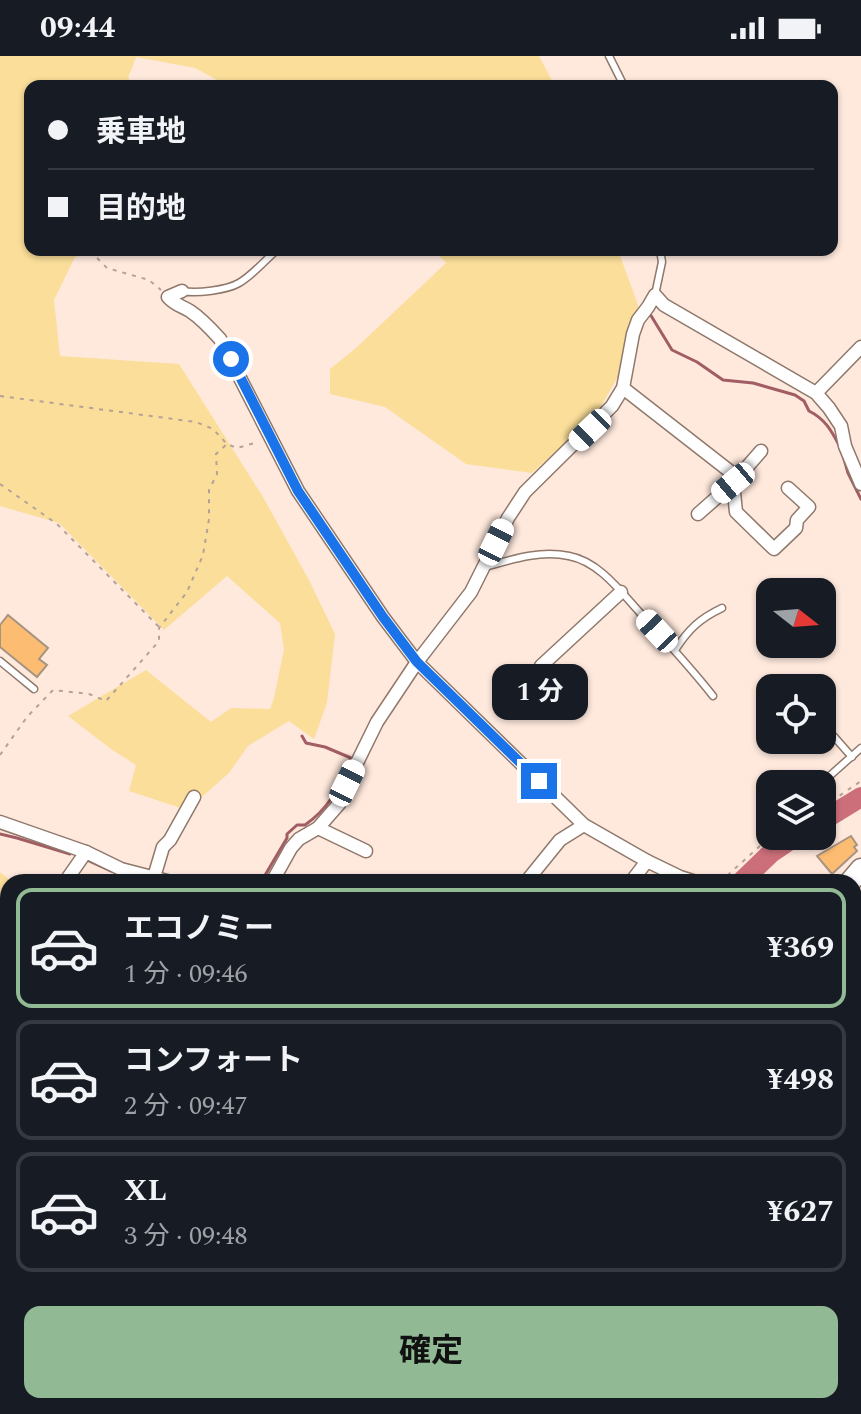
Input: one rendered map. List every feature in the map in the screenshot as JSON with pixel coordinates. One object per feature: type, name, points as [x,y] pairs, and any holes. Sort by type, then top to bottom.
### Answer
[{"type":"street","points":[[182,291],[168,297],[205,322],[220,339],[298,491],[417,662],[584,825],[674,874]]},
{"type":"street","points":[[276,874],[299,839],[318,828],[339,804],[377,722],[417,662],[471,592],[508,518],[525,492],[612,406],[623,388],[638,320],[655,295],[664,305],[816,393],[841,426],[845,446],[861,484]]},
{"type":"street","points":[[816,393],[861,347]]},
{"type":"street","points":[[623,388],[732,473],[736,512],[774,549],[796,528],[797,520],[809,507],[788,488]]},
{"type":"street","points":[[698,514],[733,483],[761,451]]},
{"type":"street","points":[[541,666],[621,592]]},
{"type":"street","points":[[155,874],[163,847],[194,797]]},
{"type":"street","points":[[0,822],[86,852],[121,869],[142,874]]},
{"type":"street","points":[[532,874],[560,840],[584,825]]},
{"type":"street","points":[[318,828],[366,851]]},
{"type":"street","points":[[71,874],[86,852]]},
{"type":"street","points":[[637,874],[647,861]]},
{"type":"lane","points":[[609,56],[621,80]]},
{"type":"lane","points":[[182,291],[192,293],[239,283],[270,256]]},
{"type":"lane","points":[[655,295],[661,256]]},
{"type":"lane","points":[[484,567],[529,555],[573,556],[587,562],[607,577],[713,696]]},
{"type":"lane","points":[[675,650],[685,634],[703,617],[722,608]]},
{"type":"lane","points":[[0,661],[34,689]]},
{"type":"lane","points":[[836,739],[852,757]]},
{"type":"lane","points":[[836,771],[861,748]]},
{"type":"path","points":[[95,256],[107,268],[149,280],[168,297]]},
{"type":"path","points":[[0,396],[196,422],[213,429],[227,444],[237,448],[270,439]]},
{"type":"path","points":[[0,755],[27,717],[53,690],[89,694],[106,701],[159,641],[159,628],[187,592],[203,555],[209,519],[209,490],[217,474],[216,454],[227,444]]},
{"type":"path","points":[[0,484],[57,524],[159,628]]},
{"type":"path","points":[[836,798],[861,781]]},
{"type":"path","points":[[729,874],[756,850]]},
{"type":"shaded area","points":[[0,56],[539,56],[552,80],[217,80],[195,68],[136,57],[130,80],[24,80],[24,256],[79,256],[75,257],[54,300],[60,356],[179,364],[263,497],[335,634],[327,703],[314,739],[289,721],[248,746],[229,773],[187,810],[129,791],[136,765],[68,716],[146,670],[211,722],[231,708],[270,709],[284,649],[280,623],[227,576],[164,630],[59,523],[0,506]]},
{"type":"shaded area","points":[[440,256],[620,256],[638,305],[632,352],[596,415],[532,473],[466,464],[385,407],[330,394],[330,369],[446,263]]},
{"type":"building","points":[[8,615],[48,648],[39,659],[47,665],[37,677],[0,647],[0,625]]},
{"type":"building","points":[[851,836],[857,851],[832,874],[817,856],[827,850],[836,850],[836,845]]},
{"type":"waterway","points":[[650,314],[672,350],[723,380],[753,383],[795,395],[827,425],[839,445]]},
{"type":"waterway","points":[[844,459],[861,499]]},
{"type":"waterway","points":[[266,874],[287,834],[297,825],[305,825],[328,803],[351,758],[306,743],[302,736]]},
{"type":"waterway","points":[[836,812],[861,797]]},
{"type":"waterway","points":[[0,834],[70,854]]},
{"type":"waterway","points":[[749,874],[775,850]]},
{"type":"waterway","points":[[89,861],[111,871]]},
{"type":"route","points":[[231,359],[298,491],[383,617],[417,662],[539,781]]}]
